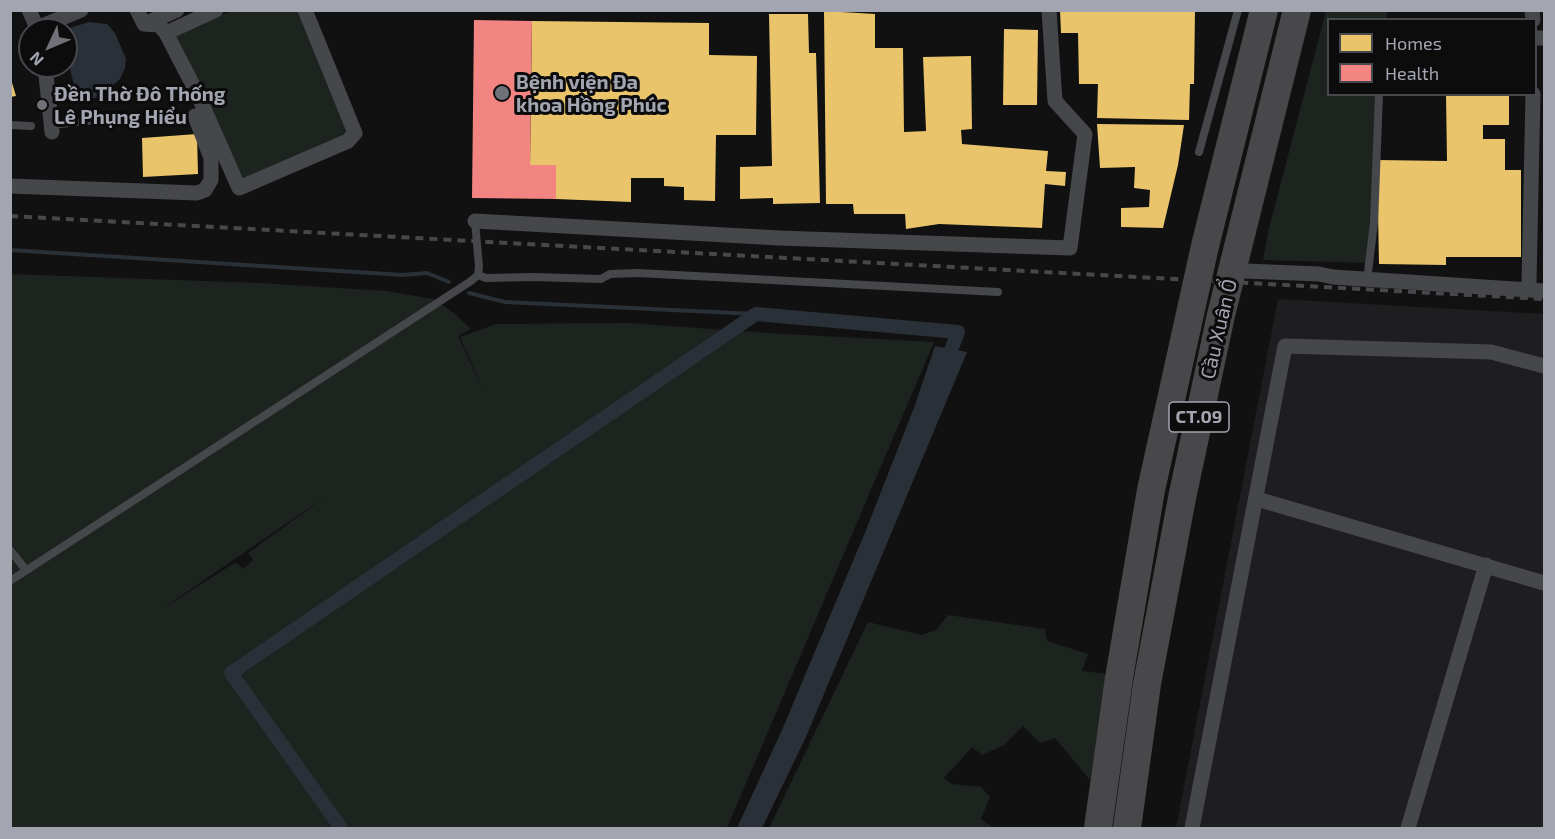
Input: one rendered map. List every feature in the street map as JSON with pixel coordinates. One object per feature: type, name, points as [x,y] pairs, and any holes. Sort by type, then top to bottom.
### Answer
[{"type":"highway","name":"Cầu Xuân Ổ","points":[[1098,828],[1119,678],[1151,490],[1205,246],[1264,10]]},
{"type":"highway","name":"Cầu Xuân Ổ","points":[[1127,828],[1147,684],[1182,498],[1224,305],[1297,10]]},
{"type":"street","points":[[63,18],[81,10]]},
{"type":"street","points":[[141,17],[177,10]]},
{"type":"street","points":[[166,33],[216,10]]},
{"type":"street","points":[[141,17],[159,25],[166,33],[197,93],[239,188],[348,141],[355,133],[305,10]]},
{"type":"street","points":[[474,221],[779,238],[1070,248],[1085,134],[1055,101],[1049,10]]},
{"type":"street","points":[[46,78],[52,128]]},
{"type":"street","points":[[1529,282],[1533,96]]},
{"type":"street","points":[[10,186],[197,193],[205,190],[212,180],[211,158],[195,116]]},
{"type":"street","points":[[1245,271],[1319,274],[1367,280],[1545,291]]},
{"type":"street","points":[[1192,828],[1285,346],[1491,352],[1545,366]]},
{"type":"street","points":[[1257,499],[1545,583]]},
{"type":"street","points":[[1408,828],[1486,565]]},
{"type":"lane","points":[[1198,152],[1238,10]]},
{"type":"lane","points":[[1367,280],[1374,223],[1379,96]]},
{"type":"lane","points":[[52,128],[128,116]]},
{"type":"lane","points":[[10,125],[31,126]]},
{"type":"lane","points":[[474,221],[478,275]]},
{"type":"lane","points":[[478,275],[486,278],[601,279],[610,274],[638,273],[998,292]]},
{"type":"lane","points":[[10,581],[478,275]]},
{"type":"lane","points":[[10,550],[26,570]]},
{"type":"shaded area","points":[[230,11],[301,11],[350,132],[239,180],[175,36]]},
{"type":"shaded area","points":[[1326,11],[1387,11],[1387,18],[1327,18],[1327,96],[1382,96],[1371,263],[1263,260],[1269,228]]},
{"type":"shaded area","points":[[89,22],[107,24],[115,33],[126,59],[120,79],[102,95],[78,101],[72,78],[78,78],[78,25]]},
{"type":"shaded area","points":[[10,274],[260,283],[386,291],[433,299],[454,313],[471,329],[458,336],[484,392],[460,337],[496,324],[628,323],[934,342],[727,828],[11,828]],"holes":[[[328,495],[248,553],[253,560],[243,569],[236,562],[162,609]]]},
{"type":"shaded area","points":[[1278,299],[1544,314],[1544,828],[1176,828]]},
{"type":"shaded area","points":[[935,346],[967,352],[806,737],[762,828],[737,828],[782,730],[866,530],[915,405]]},
{"type":"shaded area","points":[[948,615],[1045,629],[1047,641],[1088,654],[1082,671],[1107,674],[1090,780],[1055,738],[1040,743],[1023,726],[1004,745],[982,755],[972,747],[944,778],[952,784],[981,787],[990,797],[981,819],[994,828],[769,828],[868,622],[921,635],[936,630]]},
{"type":"building: Homes","points":[[1060,10],[1195,10],[1194,84],[1190,84],[1189,120],[1097,118],[1098,84],[1079,84],[1078,33],[1061,33]]},
{"type":"building: Homes","points":[[824,11],[875,14],[875,48],[903,48],[904,132],[926,131],[923,57],[971,56],[972,129],[961,130],[962,144],[1048,151],[1046,171],[1066,172],[1065,186],[1045,184],[1042,228],[939,224],[906,229],[905,214],[854,214],[853,204],[826,204]]},
{"type":"building: Homes","points":[[769,14],[808,14],[809,53],[816,53],[820,203],[773,204],[773,198],[740,199],[740,167],[772,166]]},
{"type":"building: Homes","points":[[532,21],[709,23],[709,55],[757,56],[756,135],[716,135],[715,201],[684,200],[684,187],[664,186],[664,178],[631,178],[631,202],[556,199],[556,165],[530,165]]},
{"type":"building: Homes","points":[[1004,29],[1038,30],[1037,105],[1003,105]]},
{"type":"building: Homes","points":[[10,76],[16,96],[10,97]]},
{"type":"building: Homes","points":[[1446,96],[1509,96],[1509,125],[1483,125],[1483,139],[1505,139],[1505,170],[1521,170],[1521,257],[1446,257],[1446,265],[1379,264],[1377,160],[1447,161]]},
{"type":"building: Homes","points":[[1097,124],[1184,125],[1178,165],[1163,228],[1121,227],[1121,208],[1149,207],[1150,190],[1134,188],[1135,167],[1100,168]]},
{"type":"building: Homes","points":[[197,134],[198,174],[143,177],[142,138]]},
{"type":"building: Health","name":"Bệnh viện Đa khoa Hồng Phúc","points":[[474,20],[532,21],[530,165],[556,165],[556,199],[472,198]]},
{"type":"waterway","points":[[10,250],[403,275],[427,273],[449,282]]},
{"type":"waterway","points":[[469,293],[505,302],[756,314]]},
{"type":"waterway","points":[[341,828],[231,673],[756,314],[958,332],[945,366]]},
{"type":"railway","points":[[10,216],[1544,299]]},
{"type":"place","name":"Bệnh viện Đa khoa Hồng Phúc","points":[[502,93]]},
{"type":"place","name":"Đền Thờ Đô Thống Lê Phụng Hiểu","points":[[42,105]]}]
